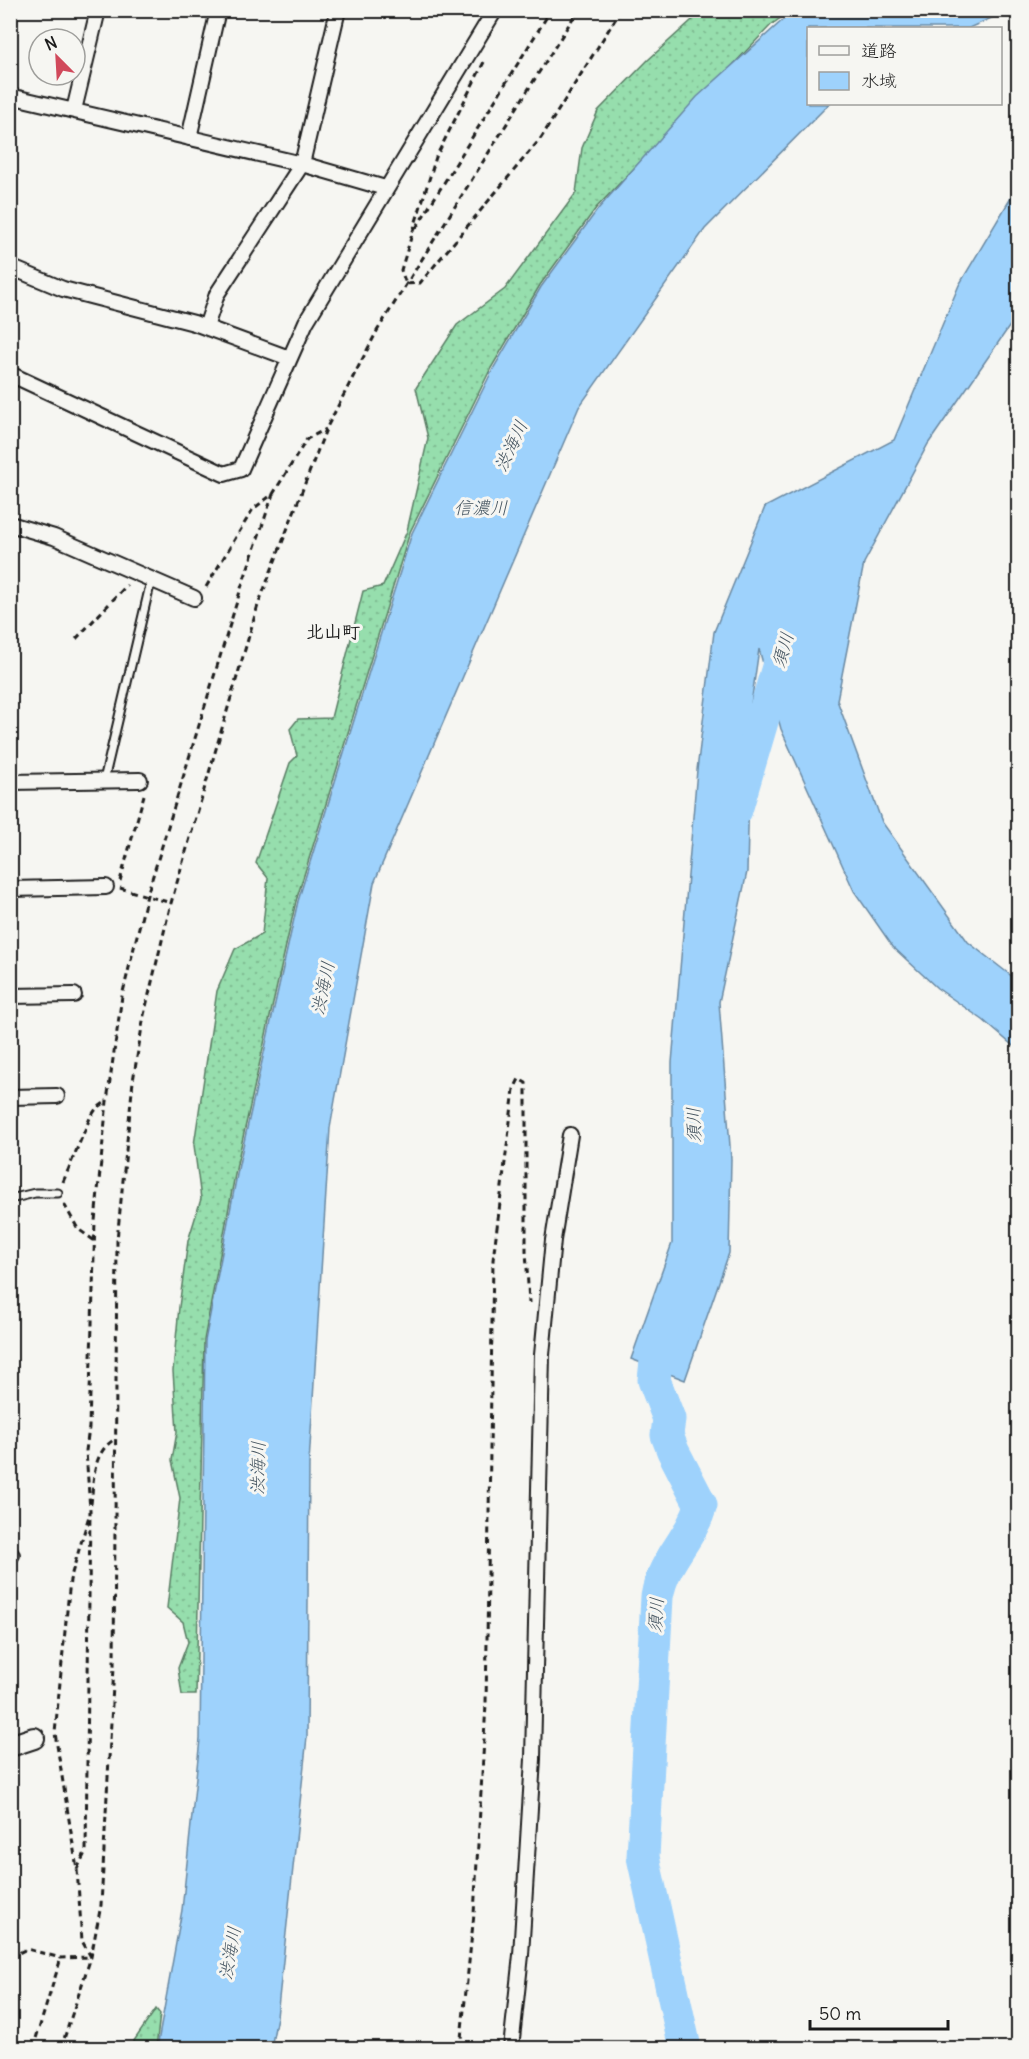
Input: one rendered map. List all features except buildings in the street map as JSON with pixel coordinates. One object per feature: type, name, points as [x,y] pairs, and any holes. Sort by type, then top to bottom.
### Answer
[{"type":"street","points":[[74,110],[98,10]]},
{"type":"street","points":[[189,138],[218,10]]},
{"type":"street","points":[[206,327],[218,294],[302,164],[338,10]]},
{"type":"street","points":[[10,374],[224,474],[241,469],[306,322],[385,188],[495,10]]},
{"type":"street","points":[[10,96],[302,164],[385,188]]},
{"type":"street","points":[[10,267],[63,289],[206,327],[290,358]]},
{"type":"street","points":[[10,524],[54,537],[136,575],[194,598]]},
{"type":"street","points":[[10,782],[140,780]]},
{"type":"street","points":[[10,889],[112,887]]},
{"type":"street","points":[[10,996],[74,995]]},
{"type":"street","points":[[10,1097],[57,1096]]},
{"type":"street","points":[[511,2049],[521,1956],[533,1759],[542,1354],[553,1240],[570,1134]]},
{"type":"street","points":[[10,1746],[34,1738]]},
{"type":"lane","points":[[104,781],[151,581]]},
{"type":"lane","points":[[10,1199],[35,1193],[58,1193]]},
{"type":"path","points":[[414,231],[551,10]]},
{"type":"path","points":[[566,10],[574,17]]},
{"type":"path","points":[[61,2049],[91,1957],[102,1893],[114,1666],[117,1240],[124,1151],[144,1015],[171,903],[258,605],[326,429],[377,331],[578,10]]},
{"type":"path","points":[[406,284],[420,283],[541,138],[621,10]]},
{"type":"path","points":[[406,284],[401,270],[436,157],[488,54]]},
{"type":"path","points":[[77,1869],[86,1851],[90,1510],[86,1451],[89,1427],[94,1241],[107,1101],[116,1057],[122,996],[147,895],[242,585],[273,495],[307,439],[326,429]]},
{"type":"path","points":[[194,598],[204,590],[253,509],[273,495]]},
{"type":"path","points":[[76,639],[136,575]]},
{"type":"path","points":[[140,780],[147,784],[112,887],[171,903]]},
{"type":"path","points":[[460,2049],[474,1914],[486,1704],[493,1260],[514,1089],[519,1079],[526,1083],[526,1250],[530,1308]]},
{"type":"path","points":[[94,1241],[78,1229],[58,1193],[90,1118],[96,1108],[107,1101]]},
{"type":"path","points":[[91,1957],[82,1941],[77,1869],[55,1733],[70,1580],[90,1510],[97,1456],[106,1444],[115,1439]]},
{"type":"path","points":[[10,1957],[27,1949],[61,1958],[91,1957]]},
{"type":"path","points":[[33,2049],[61,1958]]},
{"type":"green space","points":[[702,11],[790,11],[771,25],[596,208],[540,285],[491,368],[410,532],[296,901],[237,1164],[204,1340],[196,1695],[182,1695],[178,1668],[188,1642],[183,1622],[167,1608],[180,1498],[172,1460],[177,1432],[173,1371],[188,1241],[201,1199],[194,1145],[217,991],[235,949],[262,934],[268,878],[256,863],[290,763],[297,756],[290,729],[298,719],[331,718],[363,591],[383,586],[407,531],[428,438],[416,388],[457,325],[505,289],[576,193],[582,148],[598,111],[648,60]]},
{"type":"green space","points":[[156,2009],[160,2014],[156,2048],[129,2048]]},
{"type":"water","points":[[794,10],[1007,11],[971,27],[807,27],[807,105],[828,105],[705,229],[579,407],[374,883],[330,1128],[309,1463],[307,1737],[277,2017],[271,2048],[157,2048],[182,1910],[200,1739],[205,1341],[239,1164],[298,901],[412,533],[493,369],[541,287],[598,209],[697,97]]},
{"type":"water","points":[[1018,186],[1018,314],[928,444],[864,563],[837,700],[882,822],[968,942],[1018,981],[1018,1050],[983,1020],[937,988],[893,947],[854,891],[781,729],[759,649],[751,704],[747,872],[719,1002],[731,1159],[729,1253],[685,1380],[631,1359],[672,1243],[672,1063],[697,770],[714,632],[765,507],[894,440],[959,285]]},
{"type":"waterway","name":"須川","points":[[736,810],[783,650]]},
{"type":"waterway","name":"須川","points":[[671,1328],[656,1361],[654,1380],[669,1419],[667,1435],[673,1451],[701,1505],[691,1529],[665,1572],[657,1597],[643,1857],[685,2048]]},
{"type":"district","name":"北山町","points":[[333,632]]},
{"type":"water label","name":"渋海川","points":[[511,446]]},
{"type":"water label","name":"信濃川","points":[[481,508]]},
{"type":"water label","name":"渋海川","points":[[323,988]]},
{"type":"water label","name":"渋海川","points":[[258,1468]]},
{"type":"water label","name":"渋海川","points":[[230,1953]]}]
